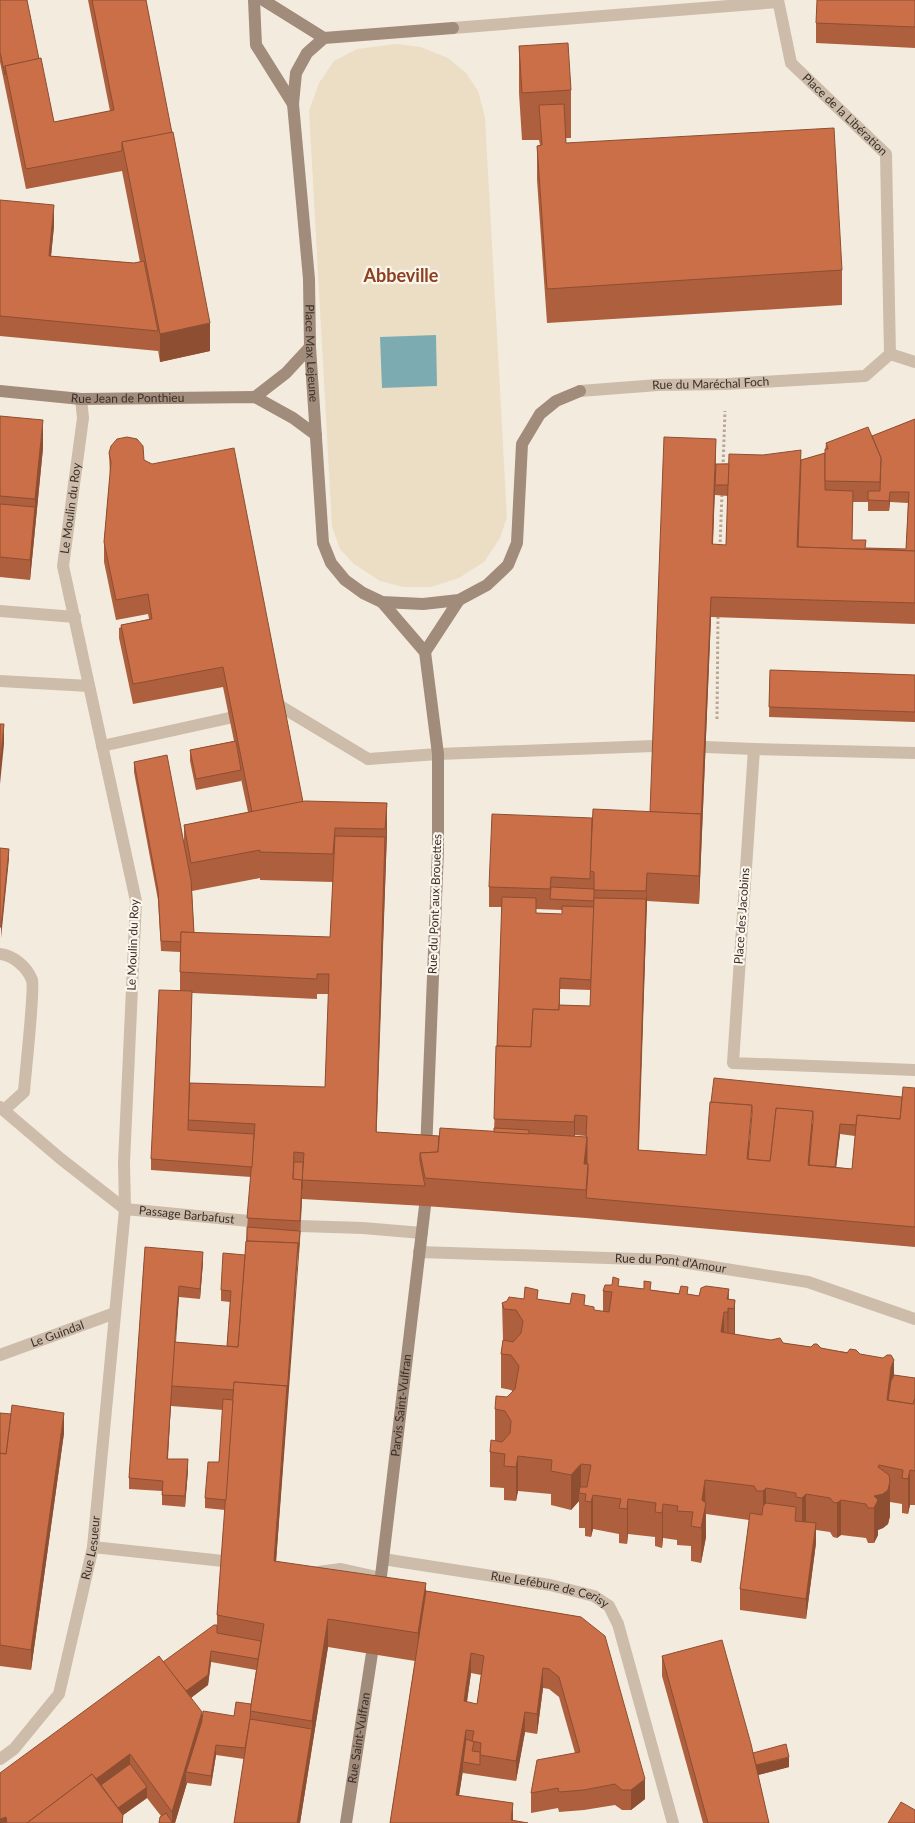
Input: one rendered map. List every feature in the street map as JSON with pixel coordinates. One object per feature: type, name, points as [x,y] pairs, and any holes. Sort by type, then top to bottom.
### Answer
[{"type":"street","points":[[254,0],[256,45],[293,104]]},
{"type":"street","points":[[262,0],[324,38]]},
{"type":"street","name":"Place de la Libération","points":[[324,38],[535,21],[682,5],[778,1],[791,63],[886,154],[890,354]]},
{"type":"street","name":"Place Max Lejeune","points":[[324,38],[307,53],[296,73],[293,104],[309,279],[310,347],[323,544],[331,563],[345,580],[363,593],[382,602],[423,604],[459,600],[488,585],[508,565],[517,543],[522,444]]},
{"type":"street","points":[[310,347],[286,374],[255,396],[293,418],[316,435]]},
{"type":"street","points":[[890,354],[915,362]]},
{"type":"street","name":"Rue du Maréchal Foch","points":[[522,444],[540,414],[556,401],[580,391],[658,385],[726,384],[865,376],[890,354]]},
{"type":"street","name":"Rue Jean de Ponthieu","points":[[0,391],[81,399],[255,396]]},
{"type":"street","name":"Le Moulin du Roy","points":[[81,399],[83,418],[63,566],[136,901],[124,1164],[124,1209],[115,1313]]},
{"type":"street","points":[[382,602],[425,652],[459,600]]},
{"type":"street","points":[[0,611],[75,617]]},
{"type":"street","name":"Rue du Pont aux Brouettes","points":[[425,652],[438,754],[438,850],[425,1157]]},
{"type":"street","points":[[0,681],[89,686]]},
{"type":"street","points":[[280,706],[368,759],[438,754],[654,746]]},
{"type":"street","points":[[102,746],[230,718]]},
{"type":"street","points":[[711,748],[915,754]]},
{"type":"street","name":"Place des Jacobins","points":[[754,749],[733,1062],[915,1070]]},
{"type":"street","points":[[0,954],[20,962],[32,980],[24,1092],[2,1109],[124,1209]]},
{"type":"street","name":"Parvis Saint-Vulfran","points":[[378,1605],[425,1206]]},
{"type":"street","name":"Passage Barbafust","points":[[124,1209],[249,1221]]},
{"type":"street","points":[[300,1226],[364,1228],[422,1233]]},
{"type":"street","name":"Rue du Pont d'Amour","points":[[419,1252],[669,1260],[808,1282],[915,1318]]},
{"type":"street","name":"Le Guindal","points":[[0,1355],[115,1313]]},
{"type":"street","name":"Rue Lesueur","points":[[0,1759],[14,1750],[59,1694],[93,1547],[115,1313]]},
{"type":"street","points":[[93,1547],[223,1561]]},
{"type":"street","name":"Rue Lefébure de Cerisy","points":[[383,1559],[550,1585],[594,1596],[609,1606],[618,1624],[673,1823]]},
{"type":"street","points":[[302,1570],[319,1572],[341,1568],[381,1578]]},
{"type":"street","name":"Rue Saint-Vulfran","points":[[346,1823],[372,1653]]},
{"type":"path","points":[[723,471],[726,384]]},
{"type":"path","points":[[720,557],[722,490]]},
{"type":"path","points":[[711,748],[718,605]]},
{"type":"shaded area","points":[[396,44],[421,47],[448,58],[466,73],[478,91],[485,117],[507,517],[500,538],[484,562],[459,578],[431,587],[403,587],[380,581],[354,564],[340,549],[332,527],[309,111],[319,83],[334,61],[357,49]]},
{"type":"water","points":[[436,335],[437,386],[382,388],[380,337]]},
{"type":"building","points":[[0,0],[27,0],[39,59],[5,66],[5,75],[0,52]]},
{"type":"building","points":[[92,0],[146,0],[172,133],[122,142],[122,151],[26,169],[5,66],[41,58],[54,122],[114,110]]},
{"type":"building","points":[[817,0],[915,0],[915,27],[816,23]]},
{"type":"building","points":[[568,43],[571,90],[522,93],[519,46]]},
{"type":"building","points":[[564,104],[566,143],[834,128],[842,270],[547,289],[537,146],[542,145],[539,105]]},
{"type":"building","points":[[173,132],[210,323],[160,334],[122,142]]},
{"type":"building","points":[[0,200],[54,205],[49,256],[134,263],[144,261],[158,331],[0,316]]},
{"type":"building","points":[[0,416],[43,420],[35,499],[0,496]]},
{"type":"building","points":[[915,419],[915,551],[798,547],[801,460],[825,453],[825,490],[853,491],[852,540],[866,540],[865,548],[906,549],[909,492],[890,492],[889,501],[868,500],[868,491],[880,491],[881,458],[872,436]]},
{"type":"building","points":[[868,427],[881,458],[880,482],[825,481],[825,449],[828,449],[826,443]]},
{"type":"building","points":[[127,437],[137,439],[143,446],[144,460],[152,464],[234,448],[303,802],[252,812],[223,667],[133,684],[121,625],[152,619],[148,594],[116,600],[104,542],[111,462],[109,453],[111,446],[117,439]]},
{"type":"building","points":[[664,437],[716,439],[712,544],[726,545],[729,454],[763,455],[801,450],[797,547],[915,551],[915,603],[711,597],[701,822],[701,814],[650,812]]},
{"type":"building","points":[[716,464],[729,464],[728,485],[715,485]]},
{"type":"building","points":[[0,504],[35,507],[30,560],[0,557]]},
{"type":"building","points":[[770,670],[915,675],[915,712],[769,707]]},
{"type":"building","points":[[0,724],[4,724],[0,764]]},
{"type":"building","points":[[236,741],[241,770],[196,779],[190,750]]},
{"type":"building","points":[[167,755],[191,880],[194,933],[181,932],[181,942],[161,941],[158,890],[134,762]]},
{"type":"building","points":[[305,801],[387,803],[385,829],[335,828],[333,854],[260,852],[260,850],[191,863],[184,825]]},
{"type":"building","points":[[593,809],[701,814],[699,876],[647,873],[646,891],[594,890],[594,872],[590,871]]},
{"type":"building","points":[[492,814],[592,818],[590,879],[551,877],[550,889],[489,887]]},
{"type":"building","points":[[335,836],[385,837],[376,1132],[439,1136],[438,1152],[420,1153],[425,1186],[302,1180],[300,1221],[247,1218],[255,1124],[188,1120],[190,1083],[325,1087],[329,974],[317,974],[317,979],[180,972],[181,932],[330,937]],"holes":[[[294,1152],[304,1153],[302,1180],[293,1179]]]},
{"type":"building","points":[[0,848],[9,849],[1,927],[0,927]]},
{"type":"building","points":[[551,887],[594,889],[594,901],[550,899]]},
{"type":"building","points":[[502,897],[536,898],[536,913],[562,914],[562,906],[594,907],[591,980],[560,978],[559,1010],[533,1009],[531,1047],[497,1046]]},
{"type":"building","points":[[594,898],[646,899],[638,1150],[706,1155],[710,1102],[752,1105],[747,1159],[770,1161],[776,1108],[783,1108],[813,1111],[808,1165],[852,1169],[857,1115],[900,1119],[903,1087],[915,1088],[915,1227],[586,1198],[588,1172],[587,1116],[575,1115],[574,1122],[494,1119],[496,1046],[531,1047],[533,1009],[559,1010],[559,1005],[590,1006]]},
{"type":"building","points":[[159,990],[192,991],[188,1130],[254,1134],[252,1167],[151,1159]]},
{"type":"building","points":[[714,1078],[902,1097],[900,1119],[857,1115],[856,1125],[840,1124],[835,1167],[809,1165],[813,1111],[776,1108],[770,1161],[748,1159],[752,1105],[711,1102]]},
{"type":"building","points":[[440,1128],[587,1137],[584,1164],[588,1164],[586,1190],[425,1178],[420,1153],[438,1152]]},
{"type":"building","points":[[494,1128],[529,1130],[529,1134],[494,1132]]},
{"type":"building","points":[[294,1162],[303,1162],[302,1189],[302,1180],[293,1179]]},
{"type":"building","points":[[247,1227],[300,1231],[298,1253],[298,1243],[247,1241]]},
{"type":"building","points":[[246,1241],[298,1243],[287,1394],[287,1386],[234,1382],[234,1390],[171,1386],[174,1342],[238,1347]]},
{"type":"building","points":[[145,1247],[203,1252],[200,1289],[179,1286],[177,1308],[167,1459],[188,1459],[185,1496],[162,1495],[163,1481],[129,1478]]},
{"type":"building","points":[[223,1253],[245,1255],[238,1347],[227,1346],[231,1291],[221,1290]]},
{"type":"building","points":[[613,1277],[619,1279],[618,1286],[644,1289],[644,1281],[651,1282],[650,1290],[679,1294],[681,1286],[688,1287],[687,1294],[699,1296],[701,1288],[706,1286],[729,1289],[727,1299],[735,1300],[734,1309],[728,1308],[728,1312],[724,1312],[721,1332],[771,1340],[780,1338],[783,1343],[811,1347],[817,1344],[821,1348],[847,1353],[850,1349],[856,1350],[860,1354],[883,1358],[891,1355],[894,1360],[891,1367],[887,1400],[913,1404],[915,1398],[915,1471],[910,1470],[908,1479],[902,1478],[903,1470],[879,1465],[878,1467],[889,1475],[890,1481],[888,1490],[883,1494],[874,1496],[878,1500],[874,1508],[868,1508],[866,1504],[841,1500],[837,1503],[833,1502],[830,1498],[806,1494],[802,1498],[796,1497],[796,1493],[766,1488],[763,1491],[757,1491],[754,1486],[705,1480],[702,1500],[706,1503],[701,1528],[691,1526],[693,1512],[677,1511],[678,1506],[663,1504],[662,1513],[655,1512],[656,1503],[628,1499],[627,1509],[619,1508],[621,1499],[593,1495],[591,1502],[585,1501],[586,1494],[579,1493],[580,1487],[587,1487],[591,1465],[581,1464],[571,1475],[551,1471],[552,1460],[518,1456],[516,1467],[504,1466],[505,1454],[490,1452],[491,1440],[502,1442],[510,1433],[511,1421],[505,1411],[495,1409],[496,1396],[507,1397],[515,1389],[519,1366],[511,1355],[501,1354],[503,1340],[513,1342],[521,1333],[523,1321],[516,1310],[504,1309],[502,1303],[507,1301],[509,1297],[524,1299],[525,1287],[538,1290],[537,1299],[570,1304],[572,1293],[585,1295],[584,1305],[594,1307],[594,1310],[609,1312],[612,1292],[603,1291],[605,1285],[612,1285]]},
{"type":"building","points":[[894,1375],[915,1378],[915,1398],[913,1404],[888,1400],[891,1381]]},
{"type":"building","points":[[234,1382],[287,1386],[274,1561],[426,1583],[418,1633],[328,1619],[312,1721],[250,1711],[264,1624],[217,1615]]},
{"type":"building","points":[[223,1399],[233,1400],[226,1500],[205,1498],[208,1462],[219,1462]]},
{"type":"building","points":[[12,1405],[64,1413],[31,1650],[0,1645],[0,1453],[6,1454]]},
{"type":"building","points":[[0,1413],[11,1414],[6,1454],[0,1453]]},
{"type":"building","points":[[766,1503],[796,1507],[795,1521],[816,1523],[806,1599],[740,1589],[750,1513],[762,1515],[763,1506]]},
{"type":"building","points":[[426,1591],[581,1617],[605,1636],[645,1779],[631,1790],[622,1790],[615,1784],[584,1790],[559,1792],[558,1788],[531,1793],[537,1760],[580,1752],[559,1677],[549,1669],[543,1668],[537,1714],[525,1712],[516,1761],[480,1755],[481,1743],[472,1741],[474,1731],[466,1730],[456,1795],[513,1803],[511,1820],[528,1823],[390,1823]],"holes":[[[471,1653],[484,1656],[477,1704],[464,1701]]]},
{"type":"building","points":[[214,1625],[217,1625],[217,1633],[261,1641],[258,1659],[211,1651],[208,1675],[186,1691],[163,1662]]},
{"type":"building","points":[[722,1640],[751,1744],[769,1823],[708,1823],[662,1656]]},
{"type":"building","points":[[159,1656],[202,1712],[172,1812],[130,1754],[96,1779],[92,1774],[27,1823],[7,1823],[6,1817],[0,1819],[0,1773]]},
{"type":"building","points":[[236,1702],[251,1704],[245,1748],[216,1745],[211,1776],[186,1772],[202,1721],[203,1711],[234,1716]]},
{"type":"building","points":[[250,1719],[312,1729],[297,1823],[234,1823]]},
{"type":"building","points":[[466,1739],[474,1742],[472,1751],[480,1752],[480,1765],[463,1762]]},
{"type":"building","points":[[786,1744],[789,1757],[756,1765],[753,1753]]},
{"type":"building","points":[[130,1764],[147,1787],[118,1808],[101,1785]]},
{"type":"building","points":[[92,1774],[123,1815],[122,1823],[27,1823]]},
{"type":"building","points":[[901,1802],[915,1810],[915,1823],[888,1823]]},
{"type":"building","points":[[166,1813],[172,1823],[159,1823],[160,1817]]},
{"type":"district","name":"Abbeville","points":[[401,276]]}]
